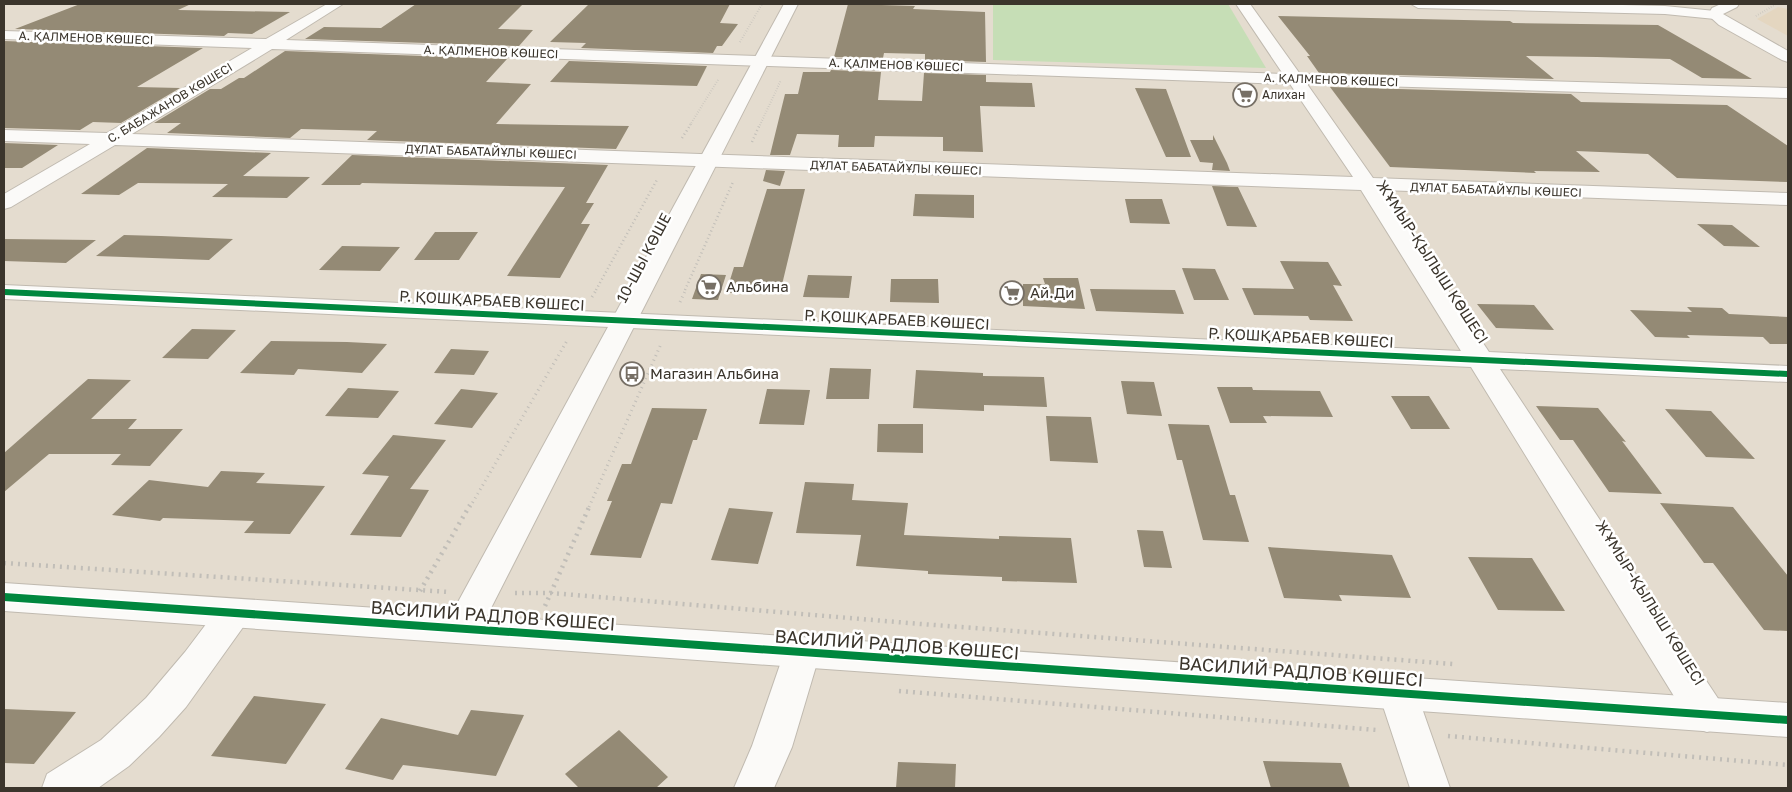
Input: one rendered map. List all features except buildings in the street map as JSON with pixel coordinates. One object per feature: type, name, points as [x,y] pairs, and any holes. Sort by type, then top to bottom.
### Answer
[{"type":"street","name":"С. БАБАЖАНОВ КӨШЕСІ","points":[[4,203],[336,4]]},
{"type":"street","name":"10-ШЫ КӨШЕ","points":[[462,629],[791,4]]},
{"type":"street","name":"ЖҰМЫР-ҚЫЛЫШ КӨШЕСІ","points":[[1243,4],[1368,185],[1706,716]]},
{"type":"street","points":[[1418,4],[1664,10],[1715,15],[1724,22],[1788,57]]},
{"type":"street","points":[[1715,15],[1717,11],[1732,4]]},
{"type":"street","name":"А. ҚАЛМЕНОВ КӨШЕСІ","points":[[4,35],[1294,79],[1788,93]]},
{"type":"street","name":"ДҰЛАТ БАБАТАЙҰЛЫ КӨШЕСІ","points":[[4,135],[1788,199]]},
{"type":"street","name":"Р. ҚОШҚАРБАЕВ КӨШЕСІ","points":[[4,292],[1788,374]]},
{"type":"street","name":"ВАСИЛИЙ РАДЛОВ КӨШЕСІ","points":[[4,598],[1706,716],[1788,720]]},
{"type":"street","points":[[62,788],[110,756],[155,716],[234,614]]},
{"type":"street","points":[[754,788],[772,747],[802,653]]},
{"type":"street","points":[[1398,694],[1430,788]]},
{"type":"path","points":[[4,563],[420,591],[551,593],[921,624],[1457,664]]},
{"type":"path","points":[[891,690],[1788,765]]},
{"type":"shaded area","points":[[1778,7],[1788,9],[1788,36],[1757,19]]},
{"type":"green space","points":[[993,4],[1228,4],[1266,68],[993,60]]},
{"type":"cycle path","points":[[4,292],[1788,374]]},
{"type":"cycle path","points":[[4,597],[1788,720]]},
{"type":"place","name":"Алихан","points":[[1245,95]]},
{"type":"place","name":"Альбина","points":[[709,287]]},
{"type":"place","name":"Ай.Ди","points":[[1012,293]]},
{"type":"place","name":"Магазин Альбина","points":[[632,374]]}]
